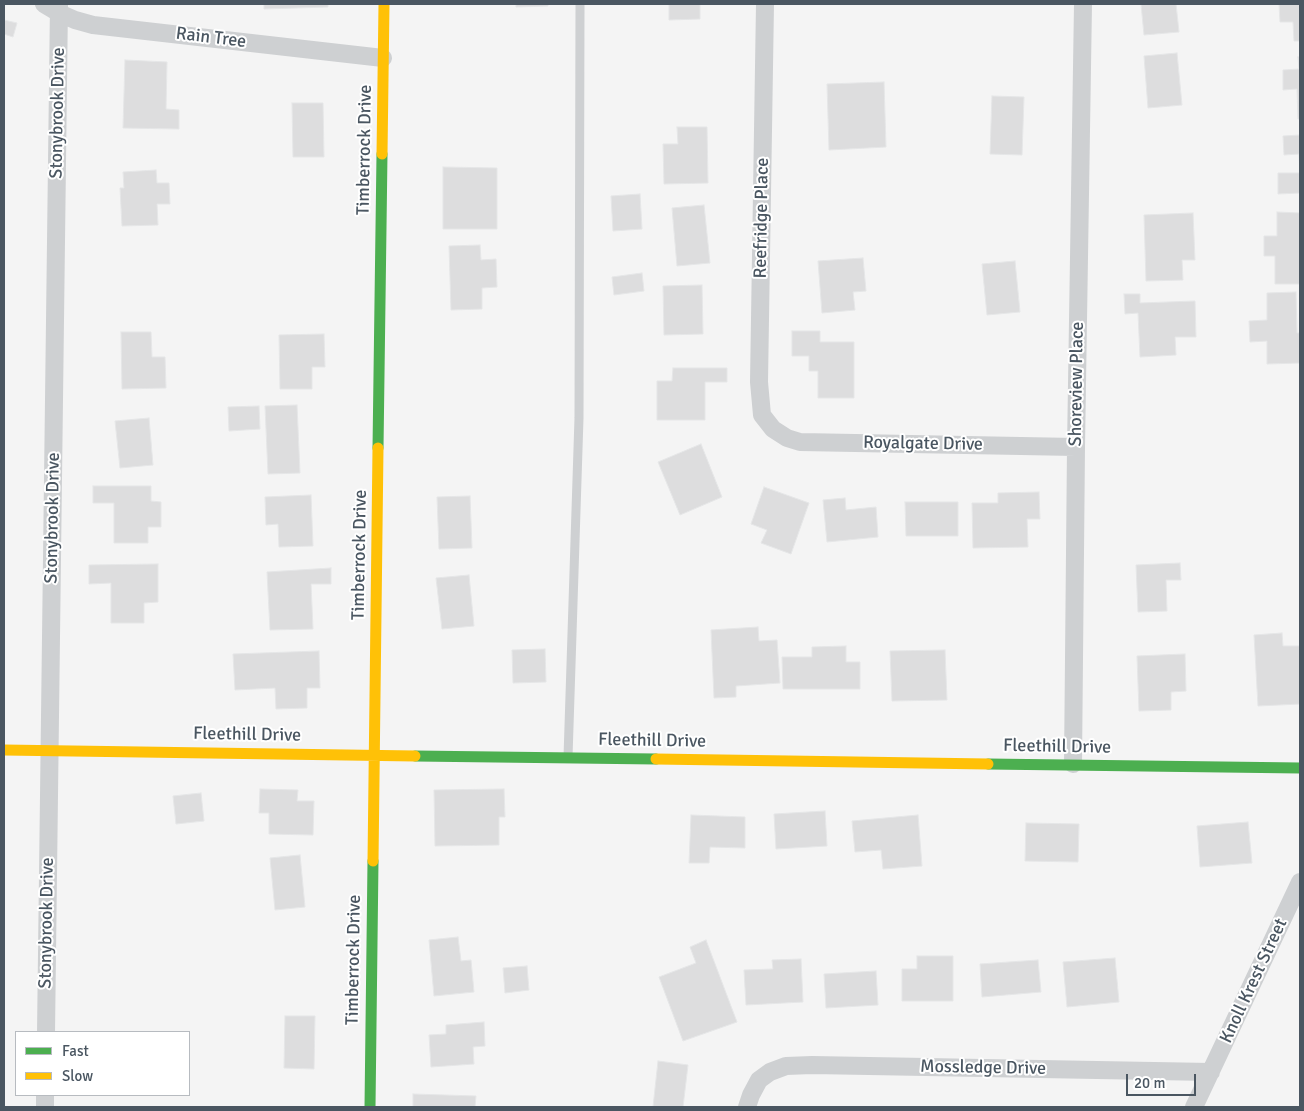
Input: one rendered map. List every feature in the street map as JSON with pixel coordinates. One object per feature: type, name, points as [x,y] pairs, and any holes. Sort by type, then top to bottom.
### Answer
[{"type":"street","name":"Rain Tree","points":[[44,4],[59,9],[75,20],[93,25],[383,58]]},
{"type":"street","name":"Timberrock Drive","points":[[370,1107],[384,4]]},
{"type":"street","name":"Reefridge Place","points":[[765,4],[760,382],[762,415],[773,429]]},
{"type":"street","name":"Shoreview Place","points":[[1073,764],[1083,4]]},
{"type":"street","name":"Stonybrook Drive","points":[[46,1031],[59,9]]},
{"type":"street","name":"Royalgate Drive","points":[[773,429],[786,438],[800,442],[1076,447]]},
{"type":"street","name":"Fleethill Drive","points":[[4,750],[1300,768]]},
{"type":"street","name":"Knoll Krest Street","points":[[1194,1107],[1300,882]]},
{"type":"street","name":"Mossledge Drive","points":[[748,1107],[751,1095],[759,1080],[770,1072],[786,1066],[1211,1072]]},
{"type":"lane","points":[[568,757],[579,418],[580,4]]},
{"type":"building","points":[[264,4],[328,4],[328,7],[264,9]]},
{"type":"building","points":[[516,4],[548,4],[548,6],[516,7]]},
{"type":"building","points":[[669,4],[700,4],[700,19],[669,20]]},
{"type":"building","points":[[1141,4],[1176,4],[1179,32],[1144,35]]},
{"type":"building","points":[[1279,4],[1300,4],[1300,41],[1294,41],[1293,22],[1280,22]]},
{"type":"building","points":[[4,20],[17,23],[13,37],[4,34]]},
{"type":"building","points":[[1177,53],[1182,105],[1148,108],[1144,56]]},
{"type":"building","points":[[1298,57],[1300,57],[1300,119],[1298,119],[1297,89],[1283,90],[1283,70],[1299,69]]},
{"type":"building","points":[[125,60],[167,62],[166,109],[179,110],[179,129],[123,128]]},
{"type":"building","points":[[884,82],[886,147],[829,150],[827,84]]},
{"type":"building","points":[[992,96],[1024,97],[1022,155],[990,154]]},
{"type":"building","points":[[292,103],[323,103],[324,157],[293,157]]},
{"type":"building","points":[[677,127],[707,127],[708,183],[664,184],[663,144],[678,144]]},
{"type":"building","points":[[1300,135],[1300,173],[1299,154],[1284,155],[1283,136]]},
{"type":"building","points":[[443,167],[497,168],[497,229],[443,229]]},
{"type":"building","points":[[156,170],[157,183],[169,183],[170,204],[157,204],[158,225],[122,226],[120,188],[124,188],[123,172]]},
{"type":"building","points":[[1278,173],[1300,173],[1300,193],[1278,194]]},
{"type":"building","points":[[640,194],[642,229],[613,231],[611,196]]},
{"type":"building","points":[[704,205],[710,263],[677,266],[672,208]]},
{"type":"building","points":[[1277,212],[1300,213],[1300,284],[1275,284],[1275,256],[1264,256],[1264,236],[1277,236]]},
{"type":"building","points":[[1193,213],[1195,260],[1182,260],[1183,280],[1146,281],[1144,215]]},
{"type":"building","points":[[480,245],[481,260],[496,259],[497,287],[482,288],[482,309],[451,310],[449,246]]},
{"type":"building","points":[[863,258],[866,291],[853,292],[855,310],[822,313],[818,261]]},
{"type":"building","points":[[1015,261],[1020,312],[987,315],[982,264]]},
{"type":"building","points":[[642,273],[644,291],[614,295],[612,277]]},
{"type":"building","points":[[702,285],[703,334],[664,335],[663,286]]},
{"type":"building","points":[[1296,292],[1297,333],[1300,333],[1300,363],[1267,364],[1267,341],[1250,342],[1249,321],[1267,320],[1267,293]]},
{"type":"building","points":[[1124,294],[1140,294],[1140,303],[1195,301],[1196,337],[1175,337],[1176,355],[1140,357],[1138,313],[1125,314]]},
{"type":"building","points":[[792,331],[820,331],[820,342],[854,342],[854,398],[818,398],[818,371],[809,371],[809,356],[792,356]]},
{"type":"building","points":[[121,332],[151,332],[152,357],[165,357],[166,388],[122,389]]},
{"type":"building","points":[[324,334],[325,367],[312,367],[312,389],[280,389],[279,335]]},
{"type":"building","points":[[673,368],[727,368],[727,382],[705,382],[705,420],[657,420],[657,381],[672,381]]},
{"type":"building","points":[[297,405],[300,473],[268,474],[265,406]]},
{"type":"building","points":[[259,406],[260,429],[229,431],[228,407]]},
{"type":"building","points":[[149,418],[153,465],[120,468],[115,421]]},
{"type":"building","points":[[701,444],[722,497],[680,515],[658,462]]},
{"type":"building","points":[[93,486],[151,486],[151,501],[161,502],[161,527],[148,527],[148,543],[114,543],[114,503],[93,503]]},
{"type":"building","points":[[764,487],[809,503],[791,554],[761,543],[767,530],[751,524]]},
{"type":"building","points":[[1039,492],[1040,519],[1027,519],[1028,547],[973,548],[972,503],[998,503],[998,493]]},
{"type":"building","points":[[311,495],[313,546],[279,547],[278,524],[266,525],[265,497]]},
{"type":"building","points":[[470,496],[472,548],[439,549],[437,497]]},
{"type":"building","points":[[845,498],[846,510],[876,507],[878,537],[827,542],[823,500]]},
{"type":"building","points":[[905,502],[958,502],[958,536],[906,536]]},
{"type":"building","points":[[1180,563],[1181,580],[1166,580],[1167,611],[1138,612],[1136,565]]},
{"type":"building","points":[[158,564],[158,602],[144,603],[144,623],[111,623],[111,583],[89,584],[89,565]]},
{"type":"building","points":[[331,568],[331,584],[311,584],[313,629],[270,630],[267,572]]},
{"type":"building","points":[[469,575],[474,626],[442,629],[436,578]]},
{"type":"building","points":[[758,627],[759,641],[777,640],[780,683],[736,686],[736,697],[714,698],[711,630]]},
{"type":"building","points":[[1282,633],[1283,646],[1300,646],[1300,704],[1258,706],[1254,635]]},
{"type":"building","points":[[846,646],[846,662],[860,662],[860,689],[783,689],[782,657],[812,657],[812,647]]},
{"type":"building","points":[[545,649],[546,682],[513,683],[512,650]]},
{"type":"building","points":[[945,650],[947,700],[892,701],[890,651]]},
{"type":"building","points":[[319,651],[320,688],[307,688],[307,708],[276,709],[275,688],[235,690],[233,654]]},
{"type":"building","points":[[1185,654],[1186,691],[1171,692],[1171,710],[1139,711],[1137,656]]},
{"type":"building","points":[[260,789],[298,790],[297,801],[314,801],[313,835],[269,834],[269,813],[259,813]]},
{"type":"building","points":[[504,789],[505,817],[499,817],[499,845],[435,846],[434,790]]},
{"type":"building","points":[[201,793],[204,821],[176,824],[173,796]]},
{"type":"building","points":[[825,811],[827,846],[776,849],[774,814]]},
{"type":"building","points":[[691,815],[745,817],[745,848],[710,847],[709,863],[689,863]]},
{"type":"building","points":[[918,815],[922,866],[883,869],[881,850],[855,852],[852,821]]},
{"type":"building","points":[[1248,822],[1252,863],[1200,867],[1197,826]]},
{"type":"building","points":[[1026,823],[1079,824],[1078,862],[1025,861]]},
{"type":"building","points":[[300,855],[305,907],[275,910],[270,858]]},
{"type":"building","points":[[458,937],[461,961],[471,960],[474,992],[434,996],[429,940]]},
{"type":"building","points":[[706,940],[737,1022],[683,1041],[659,977],[696,963],[690,947]]},
{"type":"building","points":[[917,956],[953,956],[953,1001],[902,1001],[902,969],[917,969]]},
{"type":"building","points":[[1115,958],[1119,1002],[1067,1007],[1063,962]]},
{"type":"building","points":[[801,959],[803,1002],[746,1005],[744,970],[773,969],[772,960]]},
{"type":"building","points":[[1038,960],[1041,992],[982,997],[980,964]]},
{"type":"building","points":[[527,966],[529,990],[505,993],[503,968]]},
{"type":"building","points":[[876,971],[878,1005],[826,1008],[824,974]]},
{"type":"building","points":[[285,1016],[315,1016],[314,1069],[284,1068]]},
{"type":"building","points":[[484,1022],[485,1046],[473,1047],[474,1064],[431,1067],[429,1035],[446,1034],[446,1025]]},
{"type":"building","points":[[658,1061],[688,1065],[683,1107],[653,1107]]},
{"type":"building","points":[[413,1094],[476,1096],[475,1107],[413,1107]]},
{"type":"traffic: fast","points":[[378,448],[382,154]]},
{"type":"traffic: fast","points":[[415,756],[656,759]]},
{"type":"traffic: fast","points":[[988,764],[1300,768]]},
{"type":"traffic: fast","points":[[370,1107],[373,861]]},
{"type":"traffic: slow","points":[[382,154],[384,4]]},
{"type":"traffic: slow","points":[[373,861],[378,448]]},
{"type":"traffic: slow","points":[[4,750],[415,756]]},
{"type":"traffic: slow","points":[[656,759],[988,764]]}]
